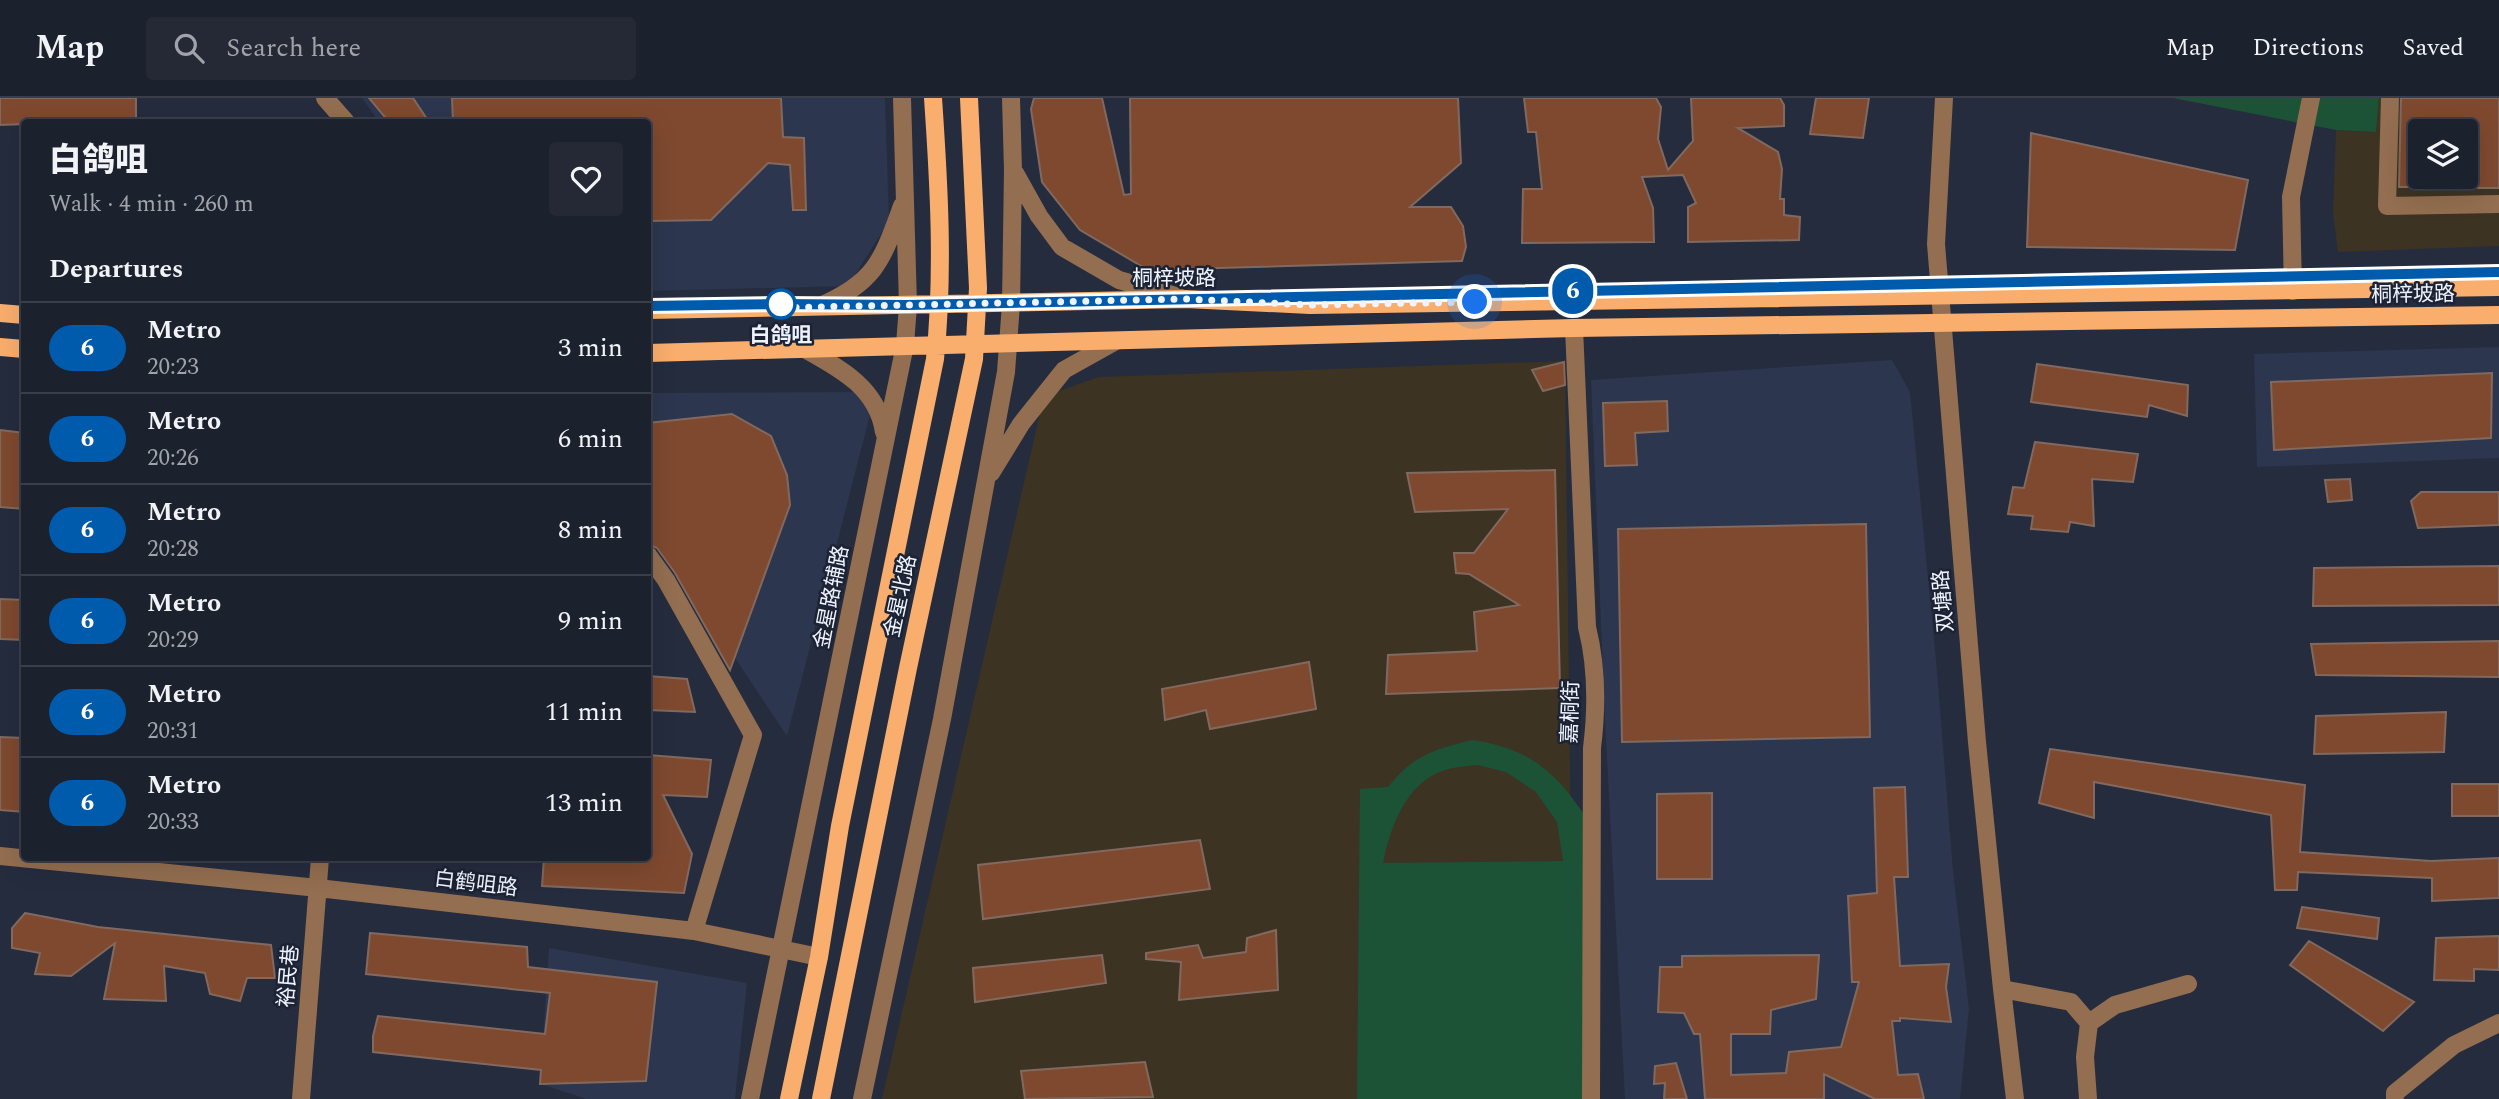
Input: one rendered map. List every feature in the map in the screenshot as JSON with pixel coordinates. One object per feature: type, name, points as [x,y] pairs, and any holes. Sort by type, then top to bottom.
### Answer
[{"type":"main road","name":"金星北路","points":[[789,1099],[819,957],[840,826],[937,345],[941,260],[933,98]]},
{"type":"main road","name":"金星北路","points":[[821,1099],[908,668],[969,387],[978,304],[970,98]]},
{"type":"main road","name":"桐梓坡路","points":[[651,310],[1186,299],[1310,305],[2499,288]]},
{"type":"main road","points":[[0,313],[21,315]]},
{"type":"main road","name":"桐梓坡路","points":[[651,353],[1574,328],[2499,316]]},
{"type":"main road","points":[[0,347],[21,349]]},
{"type":"street","points":[[325,98],[343,119]]},
{"type":"street","name":"金星路辅路","points":[[750,1099],[905,345],[908,305],[902,98]]},
{"type":"street","points":[[862,1099],[942,719],[1009,344],[1013,170],[1011,98]]},
{"type":"street","name":"双塘路","points":[[1944,98],[1936,244],[1977,742],[2015,1099]]},
{"type":"street","points":[[2293,291],[2291,197],[2311,98]]},
{"type":"street","points":[[2390,98],[2387,206],[2499,204]]},
{"type":"street","points":[[1013,170],[1039,216],[1062,247],[1118,280],[1186,299]]},
{"type":"street","points":[[819,307],[843,296],[868,278],[888,246],[906,196]]},
{"type":"street","name":"嘉桐街","points":[[1574,328],[1587,627],[1594,655],[1591,1099]]},
{"type":"street","points":[[986,482],[1021,424],[1064,370],[1116,341]]},
{"type":"street","points":[[803,348],[844,370],[869,395],[881,416],[885,442]]},
{"type":"street","points":[[651,559],[666,580],[753,736],[694,931]]},
{"type":"street","name":"白鹤咀路","points":[[0,856],[21,858]]},
{"type":"street","name":"白鹤咀路","points":[[50,861],[318,888],[694,931],[819,957]]},
{"type":"street","name":"裕民巷","points":[[301,1099],[320,861]]},
{"type":"street","points":[[2089,1023],[2115,1005],[2188,984]]},
{"type":"street","points":[[2002,989],[2071,1002],[2089,1023],[2085,1057],[2088,1099]]},
{"type":"street","points":[[2395,1099],[2395,1093],[2454,1045],[2499,1023]]},
{"type":"shaded area","points":[[362,98],[885,98],[889,221],[848,286],[651,291],[651,119],[377,119]]},
{"type":"shaded area","points":[[2379,98],[2499,98],[2499,246],[2338,252],[2333,213],[2336,130],[2376,132]]},
{"type":"shaded area","points":[[2499,347],[2499,458],[2257,467],[2254,354]]},
{"type":"shaded area","points":[[1892,360],[1910,392],[1953,871],[1969,1009],[1960,1099],[1625,1099],[1591,380]]},
{"type":"shaded area","points":[[1565,361],[1574,1099],[882,1099],[1044,396],[1099,377]]},
{"type":"shaded area","points":[[876,392],[787,736],[651,532],[651,393]]},
{"type":"shaded area","points":[[549,948],[747,983],[735,1099],[587,1099],[540,1084]]},
{"type":"green space","points":[[2173,98],[2379,98],[2376,132],[2336,130]]},
{"type":"green space","points":[[1472,740],[1509,749],[1538,764],[1562,786],[1585,816],[1586,1099],[1357,1099],[1360,789],[1388,787],[1397,776],[1425,755]],"holes":[[[1478,765],[1506,772],[1536,792],[1557,822],[1563,861],[1383,863],[1390,835],[1402,808],[1410,795],[1431,776],[1449,769]]]},
{"type":"building","points":[[0,98],[136,98],[136,119],[21,119],[21,124],[0,125]]},
{"type":"building","points":[[369,98],[413,98],[427,119],[386,119]]},
{"type":"building","points":[[452,98],[781,98],[783,137],[804,138],[806,210],[793,210],[790,165],[768,163],[711,220],[651,221],[651,119],[453,119]]},
{"type":"building","points":[[1034,98],[1102,98],[1124,195],[1131,194],[1130,98],[1458,98],[1461,163],[1410,207],[1451,207],[1463,226],[1466,247],[1462,261],[1148,270],[1080,230],[1042,182],[1031,109]]},
{"type":"building","points":[[1524,98],[1656,98],[1661,107],[1658,139],[1668,170],[1693,141],[1691,98],[1780,98],[1784,105],[1784,126],[1738,128],[1778,152],[1782,169],[1780,199],[1784,199],[1784,215],[1800,217],[1799,240],[1688,242],[1688,207],[1696,203],[1683,175],[1642,177],[1653,208],[1654,242],[1522,243],[1523,189],[1542,189],[1536,132],[1528,132]]},
{"type":"building","points":[[1816,98],[1869,98],[1863,138],[1810,134]]},
{"type":"building","points":[[2401,98],[2499,98],[2499,188],[2478,188],[2478,119],[2408,119],[2408,187],[2399,187]]},
{"type":"building","points":[[2031,133],[2248,180],[2235,250],[2027,247]]},
{"type":"building","points":[[1564,362],[1565,385],[1543,391],[1532,370]]},
{"type":"building","points":[[2037,364],[2188,385],[2187,416],[2149,405],[2147,417],[2031,402]]},
{"type":"building","points":[[2492,373],[2491,438],[2274,450],[2271,382]]},
{"type":"building","points":[[1667,401],[1668,431],[1635,433],[1637,465],[1605,466],[1603,403]]},
{"type":"building","points":[[732,414],[771,436],[787,475],[790,505],[730,670],[675,573],[657,548],[651,545],[651,423]]},
{"type":"building","points":[[0,430],[21,433],[21,509],[0,507]]},
{"type":"building","points":[[2035,442],[2138,454],[2133,482],[2092,479],[2094,526],[2070,522],[2068,532],[2031,529],[2033,516],[2008,514],[2013,487],[2024,488]]},
{"type":"building","points":[[1555,470],[1560,688],[1386,694],[1388,655],[1477,651],[1474,612],[1519,605],[1469,574],[1456,573],[1454,553],[1474,553],[1508,509],[1415,512],[1407,473]]},
{"type":"building","points":[[2350,479],[2352,500],[2328,502],[2325,480]]},
{"type":"building","points":[[2421,492],[2499,492],[2499,525],[2418,528],[2411,501]]},
{"type":"building","points":[[1866,524],[1870,737],[1622,742],[1618,529]]},
{"type":"building","points":[[2499,566],[2499,605],[2313,606],[2314,568]]},
{"type":"building","points":[[0,599],[21,600],[21,640],[0,639]]},
{"type":"building","points":[[2499,641],[2499,677],[2316,675],[2311,644]]},
{"type":"building","points":[[1309,662],[1316,709],[1210,729],[1206,710],[1165,720],[1162,689]]},
{"type":"building","points":[[651,676],[687,679],[695,712],[651,710]]},
{"type":"building","points":[[2446,712],[2444,752],[2314,754],[2316,716]]},
{"type":"building","points":[[0,737],[21,738],[21,812],[0,810]]},
{"type":"building","points":[[2050,749],[2305,785],[2300,852],[2431,861],[2499,858],[2499,898],[2432,901],[2432,878],[2298,872],[2297,890],[2275,890],[2271,815],[2094,782],[2094,818],[2039,803]]},
{"type":"building","points":[[651,755],[711,760],[707,797],[663,795],[692,854],[684,893],[542,886],[544,861],[651,861]]},
{"type":"building","points":[[2452,784],[2499,784],[2499,816],[2452,816]]},
{"type":"building","points":[[1905,787],[1908,877],[1894,877],[1900,966],[1949,964],[1946,987],[1951,1022],[1900,1018],[1900,1021],[1892,1021],[1898,1075],[1918,1074],[1924,1099],[1875,1099],[1824,1074],[1824,1099],[1705,1099],[1700,1034],[1694,1034],[1684,1013],[1658,1012],[1660,967],[1682,967],[1682,956],[1819,955],[1816,999],[1771,1010],[1770,1034],[1731,1034],[1731,1075],[1786,1073],[1789,1052],[1841,1047],[1859,982],[1852,982],[1848,896],[1877,893],[1874,788]]},
{"type":"building","points":[[1712,793],[1712,879],[1657,879],[1657,794]]},
{"type":"building","points":[[1200,840],[1210,889],[983,919],[978,865]]},
{"type":"building","points":[[2302,907],[2379,918],[2377,939],[2297,928]]},
{"type":"building","points":[[25,913],[98,927],[271,945],[275,978],[247,978],[240,1001],[210,994],[205,973],[164,966],[166,1001],[104,999],[115,943],[71,976],[35,974],[40,953],[12,948],[12,928]]},
{"type":"building","points":[[1276,930],[1278,990],[1179,1000],[1181,962],[1146,959],[1146,953],[1198,945],[1203,958],[1246,952],[1247,938]]},
{"type":"building","points":[[370,933],[527,947],[528,967],[657,982],[646,1081],[540,1084],[541,1070],[373,1052],[373,1036],[378,1016],[545,1034],[550,993],[366,974]]},
{"type":"building","points":[[2499,936],[2499,970],[2474,969],[2474,981],[2434,980],[2436,938]]},
{"type":"building","points":[[2309,941],[2414,1002],[2383,1031],[2290,965]]},
{"type":"building","points":[[1102,955],[1106,983],[975,1002],[973,968]]},
{"type":"building","points":[[1145,1062],[1153,1097],[1025,1099],[1021,1071]]},
{"type":"building","points":[[1676,1063],[1687,1099],[1664,1099],[1665,1083],[1654,1084],[1655,1066]]},
{"type":"metro line","name":"6","points":[[651,306],[908,305],[2499,272]]},
{"type":"place","name":"白鸽咀","points":[[781,304]]},
{"type":"route","points":[[781,304],[770,308],[1186,299],[1310,305],[1475,302]]}]
